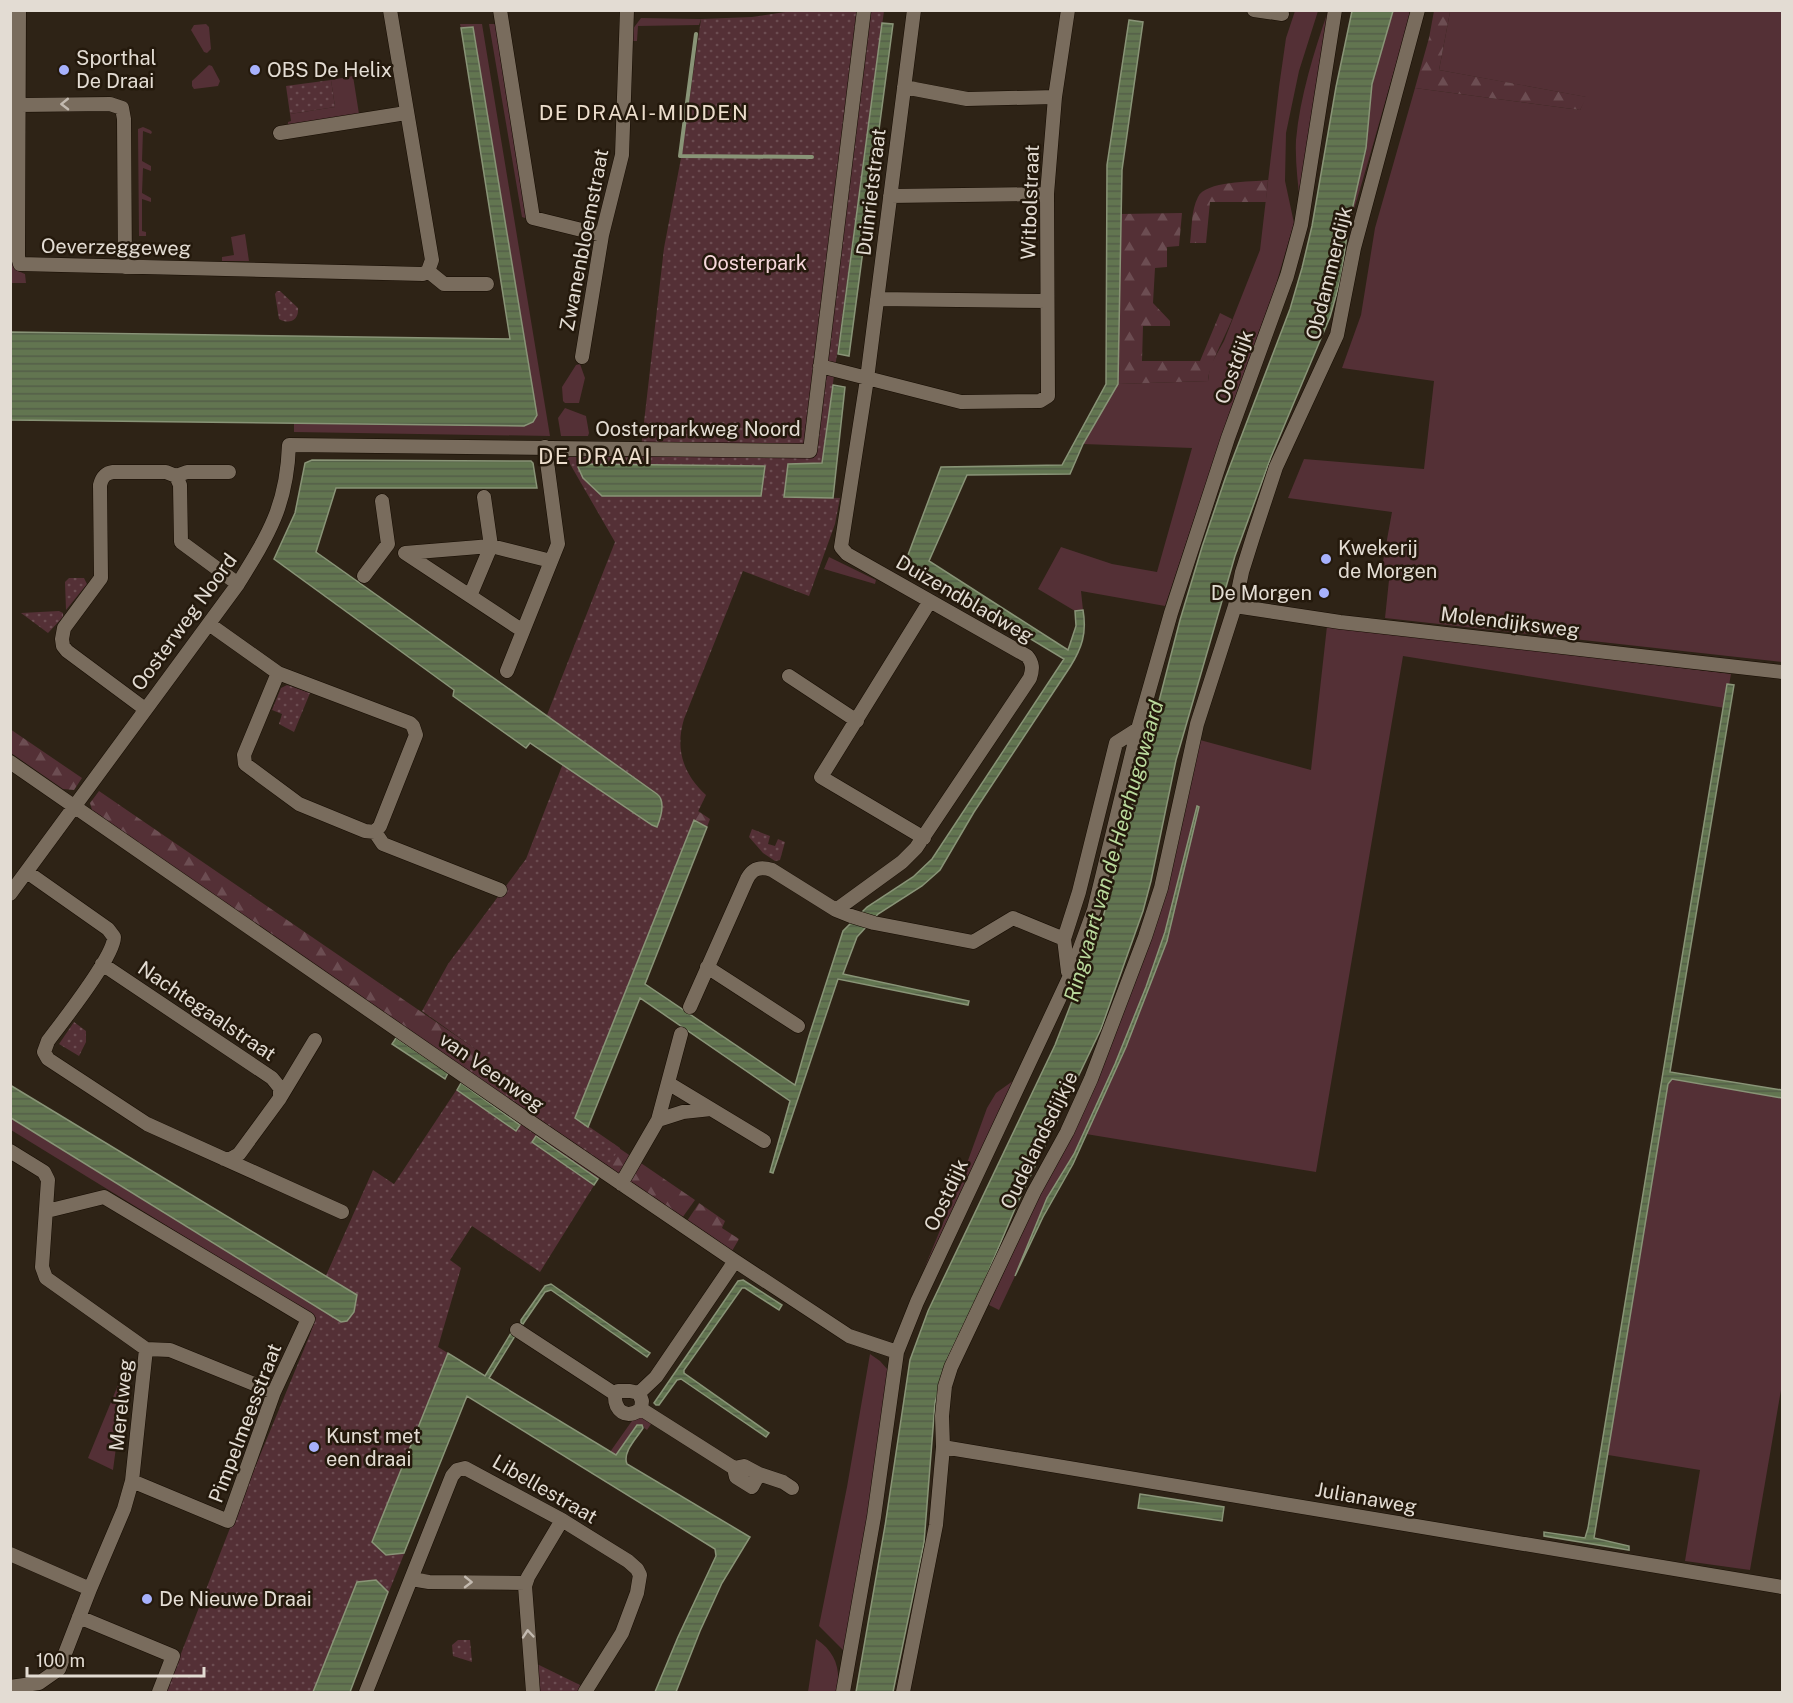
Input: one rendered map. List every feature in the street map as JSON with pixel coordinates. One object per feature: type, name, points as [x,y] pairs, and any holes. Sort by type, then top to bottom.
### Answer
[{"type":"street","name":"Oeverzeggeweg","points":[[19,10],[18,257],[20,264],[417,274],[428,272],[444,284],[487,284]]},
{"type":"street","points":[[390,10],[432,261],[428,272]]},
{"type":"street","points":[[500,10],[533,218],[602,235]]},
{"type":"street","name":"Oosterparkweg Noord","points":[[289,445],[810,451],[864,10]]},
{"type":"street","name":"Duinrietstraat","points":[[867,379],[914,10]]},
{"type":"street","name":"Witbolstraat","points":[[867,379],[961,402],[1040,401],[1048,396],[1047,194],[1055,97],[1068,10]]},
{"type":"street","points":[[1254,10],[1282,14]]},
{"type":"street","name":"Oostdijk","points":[[843,1692],[874,1516],[897,1352],[917,1302],[1069,978],[1100,890],[1138,729],[1171,614],[1290,266],[1301,225],[1335,10]]},
{"type":"street","name":"Obdammerdijk","points":[[1235,606],[1242,572],[1276,467],[1337,335],[1354,248],[1418,10]]},
{"type":"street","name":"Zwanenbloemstraat","points":[[582,357],[602,235],[622,155],[627,16]]},
{"type":"street","points":[[904,87],[967,99],[1055,97]]},
{"type":"street","points":[[20,105],[111,104],[122,108],[124,113],[125,267]]},
{"type":"street","points":[[280,133],[406,113]]},
{"type":"street","points":[[890,196],[1047,194]]},
{"type":"street","points":[[877,299],[1047,301]]},
{"type":"street","points":[[820,366],[867,379]]},
{"type":"street","name":"Duizendbladweg","points":[[836,910],[902,862],[924,838],[1030,678],[1033,668],[1027,656],[847,554],[841,547],[867,379]]},
{"type":"street","name":"Oosterweg Noord","points":[[10,894],[238,584],[272,527],[287,478],[289,445]]},
{"type":"street","points":[[507,671],[558,543],[545,447]]},
{"type":"street","points":[[145,709],[63,646],[64,628],[101,578],[100,484],[102,478],[109,472],[166,472],[176,476],[187,472],[229,472]]},
{"type":"street","points":[[176,476],[180,485],[181,542],[238,584]]},
{"type":"street","points":[[470,596],[491,546],[484,497]]},
{"type":"street","points":[[364,576],[388,544],[382,501]]},
{"type":"street","points":[[388,544],[523,631]]},
{"type":"street","points":[[405,553],[491,546],[551,561]]},
{"type":"street","points":[[924,838],[821,777],[930,600]]},
{"type":"street","name":"Molendijksweg","points":[[1235,606],[1340,622],[1782,672]]},
{"type":"street","name":"Oudelandsdijkje","points":[[903,1692],[936,1526],[943,1447],[942,1416],[945,1386],[951,1367],[1034,1192],[1067,1132],[1086,1090],[1145,938],[1161,888],[1197,724],[1235,606]]},
{"type":"street","points":[[209,624],[278,673],[414,726],[416,735],[380,826],[375,832]]},
{"type":"street","points":[[278,673],[244,755],[245,764],[298,804],[365,831],[375,832]]},
{"type":"street","points":[[789,676],[857,721]]},
{"type":"street","points":[[1069,978],[1064,939],[1079,892],[1116,743],[1138,729]]},
{"type":"street","points":[[10,762],[75,805]]},
{"type":"street","name":"van Veenweg","points":[[75,805],[735,1261],[849,1336],[897,1352]]},
{"type":"street","points":[[375,832],[382,844],[500,890]]},
{"type":"street","points":[[690,1007],[747,879],[754,870],[765,868],[836,910],[874,922],[974,942],[1013,918],[1064,939]]},
{"type":"street","points":[[27,872],[111,932],[114,937],[114,944],[102,964],[48,1041],[44,1052],[47,1057],[135,1117],[342,1212]]},
{"type":"street","name":"Nachtegaalstraat","points":[[102,964],[272,1078],[280,1088],[280,1098]]},
{"type":"street","points":[[707,967],[798,1026]]},
{"type":"street","points":[[621,1184],[658,1120],[681,1034]]},
{"type":"street","name":"Nachtegaalstraat","points":[[224,1159],[230,1159],[239,1154],[280,1098],[315,1041]]},
{"type":"street","points":[[668,1083],[764,1141]]},
{"type":"street","points":[[658,1120],[683,1112],[711,1109]]},
{"type":"street","name":"Merelweg","points":[[10,1151],[44,1172],[48,1180],[42,1267],[46,1278],[146,1349],[132,1481],[124,1509],[59,1669],[40,1688],[10,1687]]},
{"type":"street","name":"Pimpelmeesstraat","points":[[47,1211],[104,1197],[308,1319],[274,1392],[228,1521],[132,1481]]},
{"type":"street","points":[[639,1393],[656,1377],[735,1261]]},
{"type":"street","points":[[518,1330],[615,1394]]},
{"type":"street","points":[[146,1349],[170,1350],[274,1392]]},
{"type":"street","points":[[615,1394],[621,1390],[639,1393]]},
{"type":"street","points":[[632,1416],[642,1401],[639,1393]]},
{"type":"street","points":[[615,1394],[615,1402],[622,1413],[735,1468],[736,1477],[752,1487],[759,1474],[783,1482],[792,1488]]},
{"type":"street","name":"Julianaweg","points":[[943,1447],[1782,1587]]},
{"type":"street","name":"Libellestraat","points":[[371,1691],[411,1579],[452,1476],[461,1468],[469,1468],[562,1520],[628,1560],[637,1569],[640,1575],[637,1593],[622,1633],[585,1692]]},
{"type":"street","points":[[533,1692],[525,1583],[562,1520]]},
{"type":"street","points":[[10,1554],[90,1589]]},
{"type":"street","points":[[411,1579],[429,1582],[525,1583]]},
{"type":"street","points":[[79,1617],[173,1656],[159,1692]]},
{"type":"green space","points":[[1458,10],[1782,11],[1782,662],[1385,618],[1389,580],[1380,578],[1392,512],[1288,498],[1304,459],[1424,469],[1434,381],[1342,368],[1361,315],[1375,228],[1415,88],[1580,110],[1586,97],[1439,70],[1450,12]]},
{"type":"green space","points":[[10,11],[12,11],[13,262],[18,271],[25,274],[26,283],[11,283]]},
{"type":"green space","name":"Oosterpark","points":[[792,11],[884,11],[822,463],[788,464],[785,497],[840,498],[835,524],[809,596],[743,571],[684,719],[680,741],[683,760],[692,778],[706,795],[575,1117],[620,1148],[540,1272],[472,1226],[450,1260],[461,1268],[438,1347],[477,1371],[349,1692],[166,1692],[232,1523],[309,1337],[324,1280],[373,1170],[394,1184],[481,1053],[422,1011],[448,964],[526,859],[574,735],[547,715],[615,542],[566,457],[640,457],[664,248],[681,158],[701,19],[752,17]]},
{"type":"green space","points":[[1295,11],[1318,11],[1299,71],[1286,133],[1285,181],[1294,223],[1275,288],[1230,411],[1165,606],[1081,591],[1083,610],[1075,611],[1038,589],[1061,547],[1112,564],[1157,572],[1192,448],[1083,444],[1118,384],[1208,381],[1210,366],[1224,341],[1260,250],[1286,38]]},
{"type":"green space","points":[[1328,11],[1300,204],[1296,156],[1298,124],[1308,74]]},
{"type":"green space","points":[[1393,11],[1412,11],[1350,222],[1366,148],[1372,84]]},
{"type":"green space","points":[[1434,11],[1458,11],[1450,12],[1439,70],[1587,97],[1580,110],[1415,88]]},
{"type":"green space","points":[[641,18],[701,19],[699,25],[638,26],[637,41],[632,41],[632,30]]},
{"type":"green space","points":[[206,24],[209,27],[211,49],[207,53],[204,52],[191,30],[194,25]]},
{"type":"green space","points":[[460,24],[482,24],[550,436],[294,432],[294,424],[308,423],[524,426],[537,415],[473,27],[461,28]]},
{"type":"green space","points":[[489,24],[496,24],[528,219],[522,217]]},
{"type":"green space","points":[[209,65],[212,66],[220,81],[218,86],[194,89],[192,81]]},
{"type":"green space","points":[[353,76],[359,114],[288,125],[291,121],[290,114],[335,107],[331,80]]},
{"type":"green space","points":[[331,80],[335,107],[290,114],[286,86]]},
{"type":"green space","points":[[143,127],[152,132],[151,134],[143,131],[142,161],[151,166],[151,171],[143,168],[142,193],[151,198],[151,202],[142,199],[142,231],[146,232],[146,236],[139,236],[138,129]]},
{"type":"green space","points":[[1268,180],[1266,202],[1210,202],[1206,243],[1190,243],[1194,208],[1202,192],[1219,185]]},
{"type":"green space","points":[[1182,213],[1179,246],[1167,247],[1167,267],[1155,268],[1153,303],[1170,321],[1170,326],[1143,326],[1142,361],[1200,361],[1220,313],[1232,319],[1214,359],[1208,381],[1118,384],[1121,214]]},
{"type":"green space","points":[[245,234],[249,261],[222,261],[222,257],[234,255],[231,237]]},
{"type":"green space","points":[[280,291],[298,308],[297,316],[293,320],[287,322],[279,319],[275,294]]},
{"type":"green space","points":[[580,364],[585,378],[579,403],[565,403],[562,387],[576,365]]},
{"type":"green space","points":[[565,408],[586,416],[588,436],[561,436],[558,418]]},
{"type":"green space","points":[[829,557],[876,580],[875,584],[824,569]]},
{"type":"green space","points":[[69,578],[84,578],[87,584],[66,610],[65,582]]},
{"type":"green space","points":[[59,611],[63,613],[63,617],[48,633],[21,613]]},
{"type":"green space","points":[[1327,626],[1731,674],[1725,708],[1403,656],[1316,1172],[1086,1134],[999,1310],[989,1305],[1108,1045],[1200,740],[1311,770]]},
{"type":"green space","points":[[287,685],[310,693],[294,732],[279,724],[282,714],[272,710],[281,688]]},
{"type":"green space","points":[[10,729],[82,778],[74,790],[63,789],[11,753]]},
{"type":"green space","points":[[99,791],[550,1100],[695,809],[710,819],[707,827],[694,820],[575,1118],[695,1200],[682,1218],[307,961],[92,810],[90,803]]},
{"type":"green space","points":[[752,829],[770,836],[768,844],[775,846],[778,839],[785,842],[780,860],[775,861],[763,853],[749,837]]},
{"type":"green space","points":[[74,1022],[86,1031],[86,1042],[79,1056],[59,1044]]},
{"type":"green space","points":[[1665,1075],[1782,1093],[1782,1384],[1750,1570],[1685,1561],[1700,1470],[1602,1454]]},
{"type":"green space","points":[[1017,1078],[924,1269],[962,1177],[987,1108],[996,1093]]},
{"type":"green space","points":[[10,1118],[341,1322],[335,1329],[11,1130]]},
{"type":"green space","points":[[699,1203],[725,1221],[722,1228],[739,1239],[732,1251],[687,1221]]},
{"type":"green space","points":[[870,1354],[888,1370],[869,1519],[845,1652],[819,1626],[847,1487]]},
{"type":"green space","points":[[118,1385],[124,1388],[113,1470],[88,1458]]},
{"type":"green space","points":[[639,1415],[653,1421],[647,1430],[639,1424],[617,1456],[610,1452],[634,1418]]},
{"type":"green space","points":[[816,1639],[823,1644],[836,1662],[837,1692],[808,1692]]},
{"type":"green space","points":[[458,1640],[470,1640],[472,1662],[453,1656],[452,1645]]},
{"type":"green space","points":[[537,1664],[580,1685],[579,1692],[538,1692]]},
{"type":"shaded area","points":[[1352,11],[1393,11],[1372,84],[1366,148],[1348,228],[1341,278],[1330,317],[1271,457],[1235,556],[1176,760],[1143,911],[1101,1029],[1017,1204],[984,1282],[947,1359],[935,1403],[924,1543],[893,1692],[856,1692],[885,1526],[910,1360],[928,1311],[1055,1045],[1100,929],[1180,620],[1202,547],[1225,479],[1290,309],[1302,268]]},
{"type":"shaded area","points":[[1129,20],[1143,22],[1122,170],[1118,384],[1083,444],[1070,474],[967,475],[929,561],[1068,650],[1076,626],[1075,611],[1083,610],[1082,640],[1070,667],[974,812],[940,870],[922,886],[878,914],[857,937],[843,974],[969,1001],[968,1005],[838,979],[773,1173],[770,1172],[790,1101],[640,998],[588,1127],[575,1118],[694,820],[707,827],[645,984],[795,1085],[843,931],[867,907],[913,877],[932,859],[1064,659],[905,563],[941,467],[1062,465],[1106,384],[1107,165]]},
{"type":"shaded area","points":[[882,23],[893,24],[849,356],[838,354]]},
{"type":"shaded area","points":[[473,27],[537,415],[533,422],[524,426],[11,420],[11,332],[510,339],[461,28]]},
{"type":"shaded area","points":[[833,385],[845,387],[833,498],[784,497],[788,464],[822,463]]},
{"type":"shaded area","points":[[312,460],[531,461],[533,463],[537,488],[336,488],[316,552],[657,794],[662,805],[657,827],[530,743],[526,748],[453,696],[454,690],[274,559],[295,513],[305,463]]},
{"type":"shaded area","points":[[580,464],[765,466],[761,496],[602,496],[583,478],[578,467]]},
{"type":"shaded area","points":[[1727,684],[1734,685],[1670,1072],[1782,1090],[1782,1098],[1672,1079],[1668,1084],[1594,1538],[1629,1546],[1629,1550],[1544,1536],[1544,1532],[1585,1538],[1588,1528]]},
{"type":"shaded area","points":[[1197,806],[1199,807],[1167,941],[1126,1047],[1073,1164],[1043,1217],[1015,1276],[1047,1198],[1074,1154],[1115,1064],[1146,987],[1165,932]]},
{"type":"shaded area","points":[[396,1038],[448,1073],[445,1079],[392,1044]]},
{"type":"shaded area","points":[[461,1083],[520,1125],[516,1131],[457,1090]]},
{"type":"shaded area","points":[[10,1085],[357,1295],[354,1312],[347,1321],[341,1322],[11,1118]]},
{"type":"shaded area","points":[[536,1136],[598,1179],[594,1185],[532,1142]]},
{"type":"shaded area","points":[[743,1280],[782,1305],[779,1310],[742,1288],[684,1373],[769,1433],[766,1437],[681,1379],[677,1380],[659,1405],[654,1403],[738,1281]]},
{"type":"shaded area","points":[[551,1284],[650,1353],[647,1357],[551,1290],[545,1292],[523,1324],[521,1323],[545,1286]]},
{"type":"shaded area","points":[[511,1333],[515,1336],[489,1378],[616,1455],[637,1425],[642,1425],[643,1428],[628,1450],[627,1464],[750,1537],[722,1583],[676,1692],[655,1692],[716,1556],[715,1549],[467,1396],[404,1553],[386,1555],[372,1542],[448,1353],[485,1376]]},
{"type":"shaded area","points":[[1140,1494],[1224,1507],[1222,1521],[1138,1508]]},
{"type":"shaded area","points":[[376,1580],[388,1592],[350,1692],[313,1692],[357,1582]]},
{"type":"waterway","points":[[696,34],[680,156],[812,157]]},
{"type":"place","name":"Sporthal De Draai","points":[[64,70]]},
{"type":"place","name":"OBS De Helix","points":[[255,70]]},
{"type":"place","name":"Kwekerij de Morgen","points":[[1326,559]]},
{"type":"place","name":"De Morgen","points":[[1324,593]]},
{"type":"place","name":"Kunst met een draai","points":[[314,1447]]},
{"type":"place","name":"De Nieuwe Draai","points":[[147,1599]]},
{"type":"district","name":"DE DRAAI-MIDDEN","points":[[644,113]]},
{"type":"district","name":"DE DRAAI","points":[[595,456]]},
{"type":"water label","name":"Ringvaart van de Heerhugowaard","points":[[1114,851]]}]
